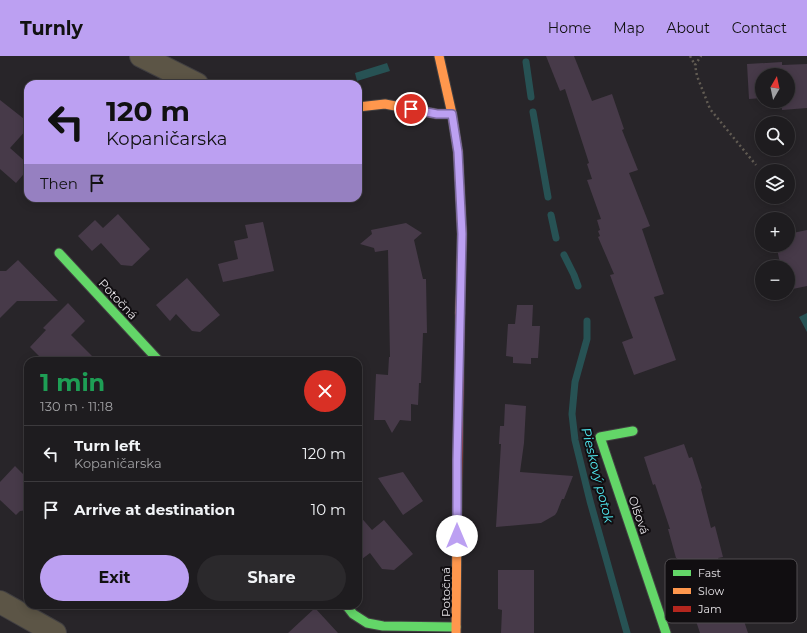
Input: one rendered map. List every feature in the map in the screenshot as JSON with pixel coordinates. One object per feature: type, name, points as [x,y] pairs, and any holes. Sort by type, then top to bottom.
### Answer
[{"type":"street","points":[[142,56],[189,80]]},
{"type":"street","name":"Potočná","points":[[349,609],[353,614],[367,623],[383,626],[456,630],[457,460],[462,234],[458,152],[452,114],[439,56]]},
{"type":"street","points":[[362,106],[385,104],[437,114],[452,114]]},
{"type":"street","name":"Potočná","points":[[59,253],[155,357]]},
{"type":"street","name":"Olšová","points":[[634,431],[600,437],[666,633]]},
{"type":"street","points":[[0,602],[54,633]]},
{"type":"path","points":[[690,56],[695,65],[696,76],[710,109],[755,164]]},
{"type":"path","points":[[695,65],[702,56]]},
{"type":"water","points":[[387,63],[390,71],[360,80],[357,80],[355,73]]},
{"type":"water","points":[[807,313],[807,332],[799,317]]},
{"type":"building","points":[[546,56],[574,56],[592,101],[612,94],[624,129],[622,130],[638,170],[629,173],[650,226],[642,229],[664,294],[654,297],[676,360],[634,375],[622,342],[633,338],[610,275],[614,274],[598,237],[600,236],[598,231],[600,230],[597,220],[601,219],[587,180],[592,179],[587,164],[589,163],[565,89],[560,91]]},
{"type":"building","points":[[782,62],[782,65],[807,64],[807,108],[782,110],[782,108],[795,108],[795,68],[755,68],[755,99],[749,99],[747,64]]},
{"type":"building","points":[[0,100],[24,119],[24,132],[10,148],[24,160],[24,174],[16,183],[0,169]]},
{"type":"building","points":[[118,214],[150,249],[132,266],[121,265],[101,243],[92,251],[78,236],[95,220],[103,228]]},
{"type":"building","points":[[263,222],[274,271],[223,282],[218,264],[238,259],[234,241],[248,238],[245,225]]},
{"type":"building","points":[[406,223],[422,233],[414,240],[423,279],[426,279],[427,333],[423,333],[421,383],[419,383],[418,405],[411,404],[411,421],[400,420],[392,433],[385,420],[374,420],[376,374],[388,375],[390,357],[388,250],[375,252],[374,248],[360,244],[372,234],[371,230]]},
{"type":"building","points":[[807,230],[807,286],[795,289],[795,260],[779,260],[778,252],[795,252],[795,233]]},
{"type":"building","points":[[18,260],[58,301],[17,301],[0,318],[0,271],[6,271]]},
{"type":"building","points":[[187,278],[220,315],[200,332],[192,331],[176,314],[170,321],[156,305]]},
{"type":"building","points":[[68,303],[85,321],[71,335],[93,357],[40,357],[30,347],[46,330],[43,328]]},
{"type":"building","points":[[517,305],[533,305],[532,326],[540,326],[538,358],[531,358],[531,364],[513,363],[513,357],[506,356],[508,324],[515,324]]},
{"type":"building","points":[[505,404],[526,406],[524,443],[520,472],[573,476],[564,499],[562,499],[555,515],[541,523],[496,527],[501,444],[499,444],[500,426],[504,426]]},
{"type":"building","points":[[684,444],[689,458],[692,457],[702,488],[711,528],[715,526],[723,557],[718,559],[676,558],[668,529],[670,529],[644,457]]},
{"type":"building","points":[[15,466],[24,475],[24,510],[20,511],[16,515],[0,500],[0,482]]},
{"type":"building","points":[[403,472],[423,501],[403,515],[378,478]]},
{"type":"building","points":[[362,519],[372,530],[384,520],[413,554],[394,570],[382,569],[370,553],[362,559]]},
{"type":"building","points":[[498,570],[534,570],[534,633],[501,633],[502,610],[498,609]]},
{"type":"building","points":[[314,609],[316,609],[338,633],[288,633]]},
{"type":"building","points":[[697,623],[745,623],[748,633],[700,633]]},
{"type":"waterway","name":"Pieskový potok","points":[[526,62],[531,97]]},
{"type":"waterway","name":"Pieskový potok","points":[[533,112],[548,197]]},
{"type":"waterway","name":"Pieskový potok","points":[[551,215],[556,238]]},
{"type":"waterway","name":"Pieskový potok","points":[[564,255],[578,286]]},
{"type":"waterway","name":"Pieskový potok","points":[[587,321],[587,339],[575,382],[572,414],[575,440],[590,501],[627,633]]},
{"type":"traffic: fast","points":[[59,253],[155,357]]},
{"type":"traffic: fast","points":[[633,431],[600,437],[666,633]]},
{"type":"traffic: fast","points":[[349,609],[353,614],[367,623],[383,626],[456,627]]},
{"type":"traffic: slow","points":[[439,56],[452,114],[458,152],[462,234],[460,313]]},
{"type":"traffic: slow","points":[[362,107],[385,104],[437,114],[452,114]]},
{"type":"traffic: slow","points":[[456,633],[457,520]]},
{"type":"traffic: jam","points":[[457,520],[460,313]]},
{"type":"route","points":[[411,109],[437,114],[452,114],[458,152],[462,234],[457,460],[457,536]]}]
